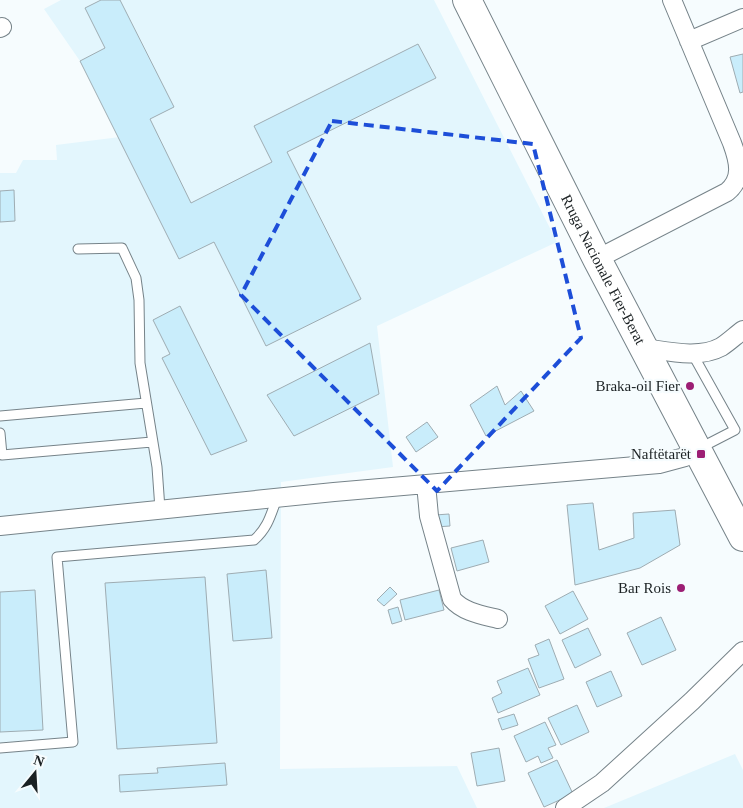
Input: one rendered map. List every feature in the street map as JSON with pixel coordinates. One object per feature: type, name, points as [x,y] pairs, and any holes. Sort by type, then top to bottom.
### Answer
[{"type":"main road","name":"Rruga Nacionale Fier-Berat","points":[[467,0],[597,260],[743,537]]},
{"type":"street","points":[[597,260],[727,192],[734,187],[738,178],[738,160],[732,143],[672,0]]},
{"type":"street","points":[[689,40],[743,18]]},
{"type":"street","points":[[644,348],[692,353],[707,351],[720,347],[743,330]]},
{"type":"street","points":[[0,526],[160,509],[659,464],[686,457],[697,449]]},
{"type":"street","points":[[426,484],[429,516],[452,599],[457,605],[469,611],[498,619]]},
{"type":"street","points":[[565,808],[602,783],[692,701],[743,651]]},
{"type":"lane","points":[[78,249],[122,248],[136,278],[139,300],[140,363],[156,467],[160,509]]},
{"type":"lane","points":[[692,353],[735,430],[697,449]]},
{"type":"lane","points":[[0,416],[146,403]]},
{"type":"lane","points":[[0,433],[2,455],[152,442]]},
{"type":"lane","points":[[0,748],[73,742],[57,557],[254,540],[268,523],[277,498]]},
{"type":"highlighted area","points":[[332,121],[533,144],[581,338],[437,491],[241,295]]},
{"type":"shaded area","points":[[61,0],[434,0],[557,242],[377,326],[393,467],[281,482],[280,769],[457,766],[477,808],[0,808],[0,173],[16,173],[23,160],[57,160],[56,145],[120,137],[80,61],[44,9]]},
{"type":"shaded area","points":[[735,754],[743,770],[743,808],[604,808]]},
{"type":"building","points":[[101,0],[120,0],[174,107],[150,119],[191,203],[272,162],[254,126],[418,44],[436,78],[287,152],[361,299],[266,346],[214,242],[179,259],[80,61],[105,48],[85,8]]},
{"type":"building","points":[[743,54],[743,92],[740,93],[730,57]]},
{"type":"building","points":[[14,190],[15,221],[0,222],[0,191]]},
{"type":"building","points":[[180,306],[247,441],[211,455],[162,358],[170,354],[153,320]]},
{"type":"building","points":[[370,343],[379,394],[294,436],[267,395]]},
{"type":"building","points":[[497,386],[505,405],[521,391],[534,411],[486,436],[470,405]]},
{"type":"building","points":[[427,422],[438,437],[416,452],[406,437]]},
{"type":"building","points":[[593,503],[599,550],[634,538],[633,513],[675,510],[680,545],[640,568],[575,585],[567,505]]},
{"type":"building","points":[[449,514],[450,526],[436,527],[435,515]]},
{"type":"building","points":[[483,540],[489,562],[457,571],[451,548]]},
{"type":"building","points":[[266,570],[272,638],[233,641],[227,574]]},
{"type":"building","points":[[205,577],[217,743],[117,749],[105,583]]},
{"type":"building","points":[[390,587],[397,594],[384,606],[377,600]]},
{"type":"building","points":[[35,590],[43,730],[0,732],[0,592]]},
{"type":"building","points":[[439,590],[444,610],[405,620],[400,600]]},
{"type":"building","points":[[573,591],[588,619],[560,634],[545,606]]},
{"type":"building","points":[[398,607],[402,621],[392,624],[388,610]]},
{"type":"building","points":[[661,617],[676,650],[642,665],[627,633]]},
{"type":"building","points":[[588,628],[601,655],[575,668],[562,640]]},
{"type":"building","points":[[549,639],[564,679],[539,688],[528,659],[539,655],[535,645]]},
{"type":"building","points":[[528,668],[540,695],[498,713],[492,698],[502,693],[497,681]]},
{"type":"building","points":[[611,671],[622,696],[597,707],[586,682]]},
{"type":"building","points":[[577,705],[589,732],[561,745],[548,718]]},
{"type":"building","points":[[514,714],[518,725],[502,730],[498,719]]},
{"type":"building","points":[[545,722],[556,745],[548,748],[553,758],[541,763],[538,756],[526,762],[514,736]]},
{"type":"building","points":[[499,748],[505,781],[477,786],[471,753]]},
{"type":"building","points":[[557,760],[573,794],[544,807],[528,773]]},
{"type":"building","points":[[225,763],[227,785],[120,792],[119,775],[158,773],[157,768]]},
{"type":"place","name":"Braka-oil Fier","points":[[690,386]]},
{"type":"place","name":"Naftëtarët","points":[[701,454]]},
{"type":"place","name":"Bar Rois","points":[[681,588]]}]
